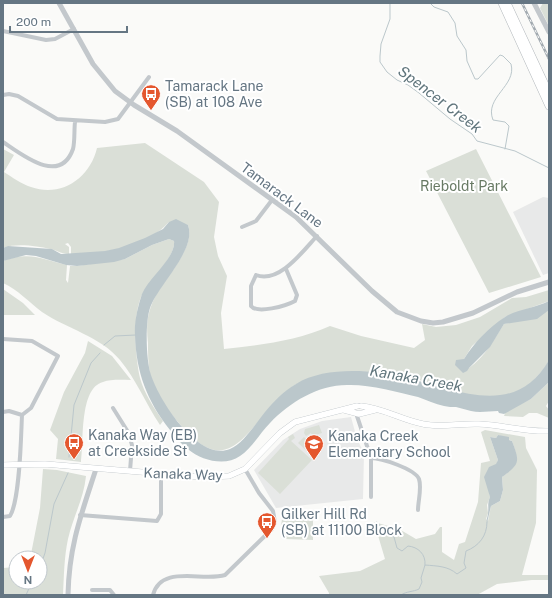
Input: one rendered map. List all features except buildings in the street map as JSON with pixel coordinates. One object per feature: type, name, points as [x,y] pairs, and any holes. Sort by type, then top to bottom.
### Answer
[{"type":"highway","points":[[502,3],[549,106]]},
{"type":"highway","points":[[507,3],[549,93]]},
{"type":"main road","name":"Kanaka Way","points":[[3,465],[58,464],[96,469],[161,474],[219,477],[229,476],[245,469],[287,427],[303,420],[359,406],[379,409],[424,424],[443,426],[476,424],[530,431],[549,431]]},
{"type":"main road","points":[[359,406],[363,408],[359,413]]},
{"type":"main road","name":"Kanaka Way","points":[[342,410],[359,413],[379,409]]},
{"type":"street","name":"Tamarack Lane","points":[[59,3],[102,76],[115,91],[130,103],[177,131],[272,200],[317,236],[390,307],[404,315],[424,322],[437,323],[480,311],[516,292],[549,282]]},
{"type":"street","points":[[534,3],[549,32]]},
{"type":"street","points":[[3,31],[46,40],[55,39],[74,29]]},
{"type":"street","points":[[3,95],[9,94],[18,96],[52,117],[62,121],[112,121],[118,119],[149,77]]},
{"type":"street","points":[[3,142],[35,163],[45,166],[57,165],[66,160],[73,149],[75,122]]},
{"type":"street","points":[[242,227],[256,221],[272,200]]},
{"type":"street","points":[[286,268],[297,295],[295,301],[260,310],[254,309],[250,306],[251,286],[256,274],[263,277],[272,275],[286,268],[317,236]]},
{"type":"street","points":[[3,339],[32,341],[58,356],[31,408],[22,415],[20,464],[13,508],[10,516],[3,517]]},
{"type":"street","points":[[113,408],[128,432],[132,445],[130,471]]},
{"type":"street","points":[[3,412],[9,411],[22,415]]},
{"type":"street","points":[[359,413],[360,424],[371,458],[371,497]]},
{"type":"street","points":[[371,458],[377,458],[414,472],[420,483],[418,510]]},
{"type":"street","points":[[68,595],[68,565],[80,515],[96,469]]},
{"type":"street","points":[[153,595],[155,589],[161,582],[172,577],[218,576],[229,572],[272,529],[275,522],[273,511],[259,493],[245,469]]},
{"type":"street","points":[[80,515],[154,522],[159,519],[161,514],[161,474]]},
{"type":"street","points":[[92,590],[113,593]]},
{"type":"shaded area","points":[[543,197],[549,198],[549,273],[543,275],[513,212]]},
{"type":"shaded area","points":[[176,219],[188,225],[189,235],[187,245],[182,256],[154,299],[150,308],[147,323],[147,352],[149,369],[155,386],[171,413],[193,438],[205,446],[218,451],[230,449],[240,443],[268,408],[283,393],[308,378],[321,374],[363,371],[404,377],[463,393],[483,396],[502,395],[519,390],[535,378],[549,360],[549,382],[531,399],[504,414],[499,413],[498,411],[469,411],[437,404],[418,397],[373,387],[347,385],[326,388],[305,396],[286,408],[240,456],[220,462],[200,457],[181,443],[155,408],[140,374],[136,349],[135,325],[142,294],[150,281],[167,261],[171,254],[174,241],[169,239],[152,245],[125,259],[114,262],[77,266],[66,265],[36,256],[26,255],[3,261],[3,248],[8,246],[52,249],[61,254],[105,251],[119,248],[163,229],[169,222]]},
{"type":"shaded area","points":[[549,301],[549,310],[537,319],[504,324],[490,347],[467,371],[463,373],[455,365],[456,360],[464,359],[482,336],[505,317],[515,312]]},
{"type":"shaded area","name":"Kanaka Creek Elementary School","points":[[351,417],[357,439],[364,453],[363,499],[276,508],[254,470],[283,440],[300,429],[322,421]]},
{"type":"shaded area","points":[[498,435],[509,437],[509,440],[512,441],[517,462],[512,469],[502,477],[503,490],[500,501],[491,506],[487,523],[488,503],[490,497],[484,477],[489,467],[496,464],[498,460],[490,437],[496,438]]},
{"type":"green space","points":[[543,3],[549,3],[549,26],[540,8]]},
{"type":"green space","points":[[145,143],[204,182],[219,202],[214,237],[218,256],[227,276],[221,313],[224,349],[291,339],[330,326],[361,336],[414,348],[425,340],[422,324],[436,327],[456,325],[480,317],[512,298],[526,297],[549,290],[549,301],[505,317],[472,346],[464,359],[469,368],[475,364],[489,348],[504,324],[541,314],[549,310],[550,352],[547,365],[533,381],[517,392],[499,396],[480,396],[462,393],[405,376],[387,373],[304,382],[293,386],[286,392],[272,405],[249,433],[237,443],[225,450],[212,449],[196,441],[169,411],[161,400],[155,387],[150,374],[147,326],[148,315],[158,291],[183,254],[189,234],[188,225],[169,222],[160,230],[137,243],[110,251],[96,253],[71,254],[71,247],[68,243],[65,244],[69,247],[69,254],[33,246],[20,245],[3,248],[3,149],[14,155],[4,172],[27,186],[42,190],[53,190],[73,183],[81,176],[88,168],[97,148]]},
{"type":"green space","name":"Rieboldt Park","points":[[476,149],[541,277],[489,293],[426,171]]},
{"type":"green space","points":[[169,239],[174,241],[174,247],[167,261],[143,293],[137,311],[136,322],[136,346],[140,378],[147,395],[163,421],[160,425],[131,375],[120,360],[103,345],[42,312],[19,293],[3,283],[3,261],[28,256],[67,265],[66,280],[68,283],[70,266],[125,259],[152,245]]},
{"type":"green space","points":[[3,289],[23,303],[35,315],[3,315]]},
{"type":"green space","points":[[88,341],[112,356],[131,380],[109,380],[95,386],[86,405],[81,462],[56,459],[58,439],[50,430],[64,392],[85,353]]},
{"type":"green space","points":[[549,382],[549,401],[546,406],[549,410],[549,418],[537,413],[529,413],[523,417],[504,416],[506,411],[531,399]]},
{"type":"green space","points":[[319,425],[322,433],[312,436],[311,433],[306,436],[304,433],[305,429]]},
{"type":"green space","points":[[485,430],[525,437],[526,448],[537,470],[536,523],[522,575],[549,575],[549,580],[532,580],[497,584],[477,595],[329,595],[319,576],[360,571],[385,559],[374,522],[399,529],[416,539],[435,534],[440,527],[442,527],[442,552],[454,560],[459,544],[465,542],[478,502],[481,463],[490,461],[481,432]],"holes":[[[498,435],[512,441],[516,453],[516,462],[512,469],[502,477],[503,490],[500,501],[491,506],[488,521],[486,519],[488,513],[487,505],[490,497],[489,491],[498,460],[490,437],[496,438]]]},
{"type":"green space","points":[[293,434],[295,438],[291,441],[312,460],[280,494],[258,473],[289,439],[288,437]]},
{"type":"green space","points":[[304,437],[314,447],[308,452],[298,443]]},
{"type":"green space","points":[[43,469],[57,470],[86,476],[83,492],[68,539],[63,595],[3,595],[3,568],[8,568],[8,590],[48,590],[48,550],[32,550],[40,508]]},
{"type":"green space","points":[[282,519],[313,519],[313,540],[286,539],[286,527],[281,526]]},
{"type":"waterway","name":"Spencer Creek","points":[[390,3],[390,19],[381,44],[380,56],[380,62],[387,72],[397,80],[408,85],[419,93],[450,119],[472,134],[477,141],[515,151],[549,168]]},
{"type":"waterway","points":[[430,3],[434,7],[448,12],[455,23],[457,36],[466,50],[467,61],[475,79],[478,79],[500,55],[511,64],[512,72],[506,85],[496,98],[491,112],[493,120],[505,122],[509,126],[505,149]]},
{"type":"waterway","points":[[104,345],[115,336],[136,335]]},
{"type":"waterway","points":[[69,457],[74,405],[91,363],[100,353]]},
{"type":"waterway","points":[[46,550],[54,504],[68,473]]},
{"type":"waterway","points":[[377,522],[386,533],[394,537],[397,548],[402,551],[408,546],[421,552],[423,554],[425,565]]},
{"type":"waterway","points":[[401,595],[419,589],[422,582],[421,578],[425,565],[446,568],[457,574],[466,568],[464,563],[466,551],[475,546],[484,536],[487,522]]},
{"type":"waterway","points":[[26,595],[28,590]]},
{"type":"railway","points":[[522,3],[549,59]]},
{"type":"place","name":"Tamarack Lane (SB) at 108 Ave","points":[[151,111]]},
{"type":"place","name":"Kanaka Way (EB) at Creekside St","points":[[74,460]]},
{"type":"place","name":"Kanaka Creek Elementary School","points":[[314,461]]},
{"type":"place","name":"Gilker Hill Rd (SB) at 11100 Block","points":[[267,539]]},
{"type":"water label","name":"Kanaka Creek","points":[[416,378]]}]
